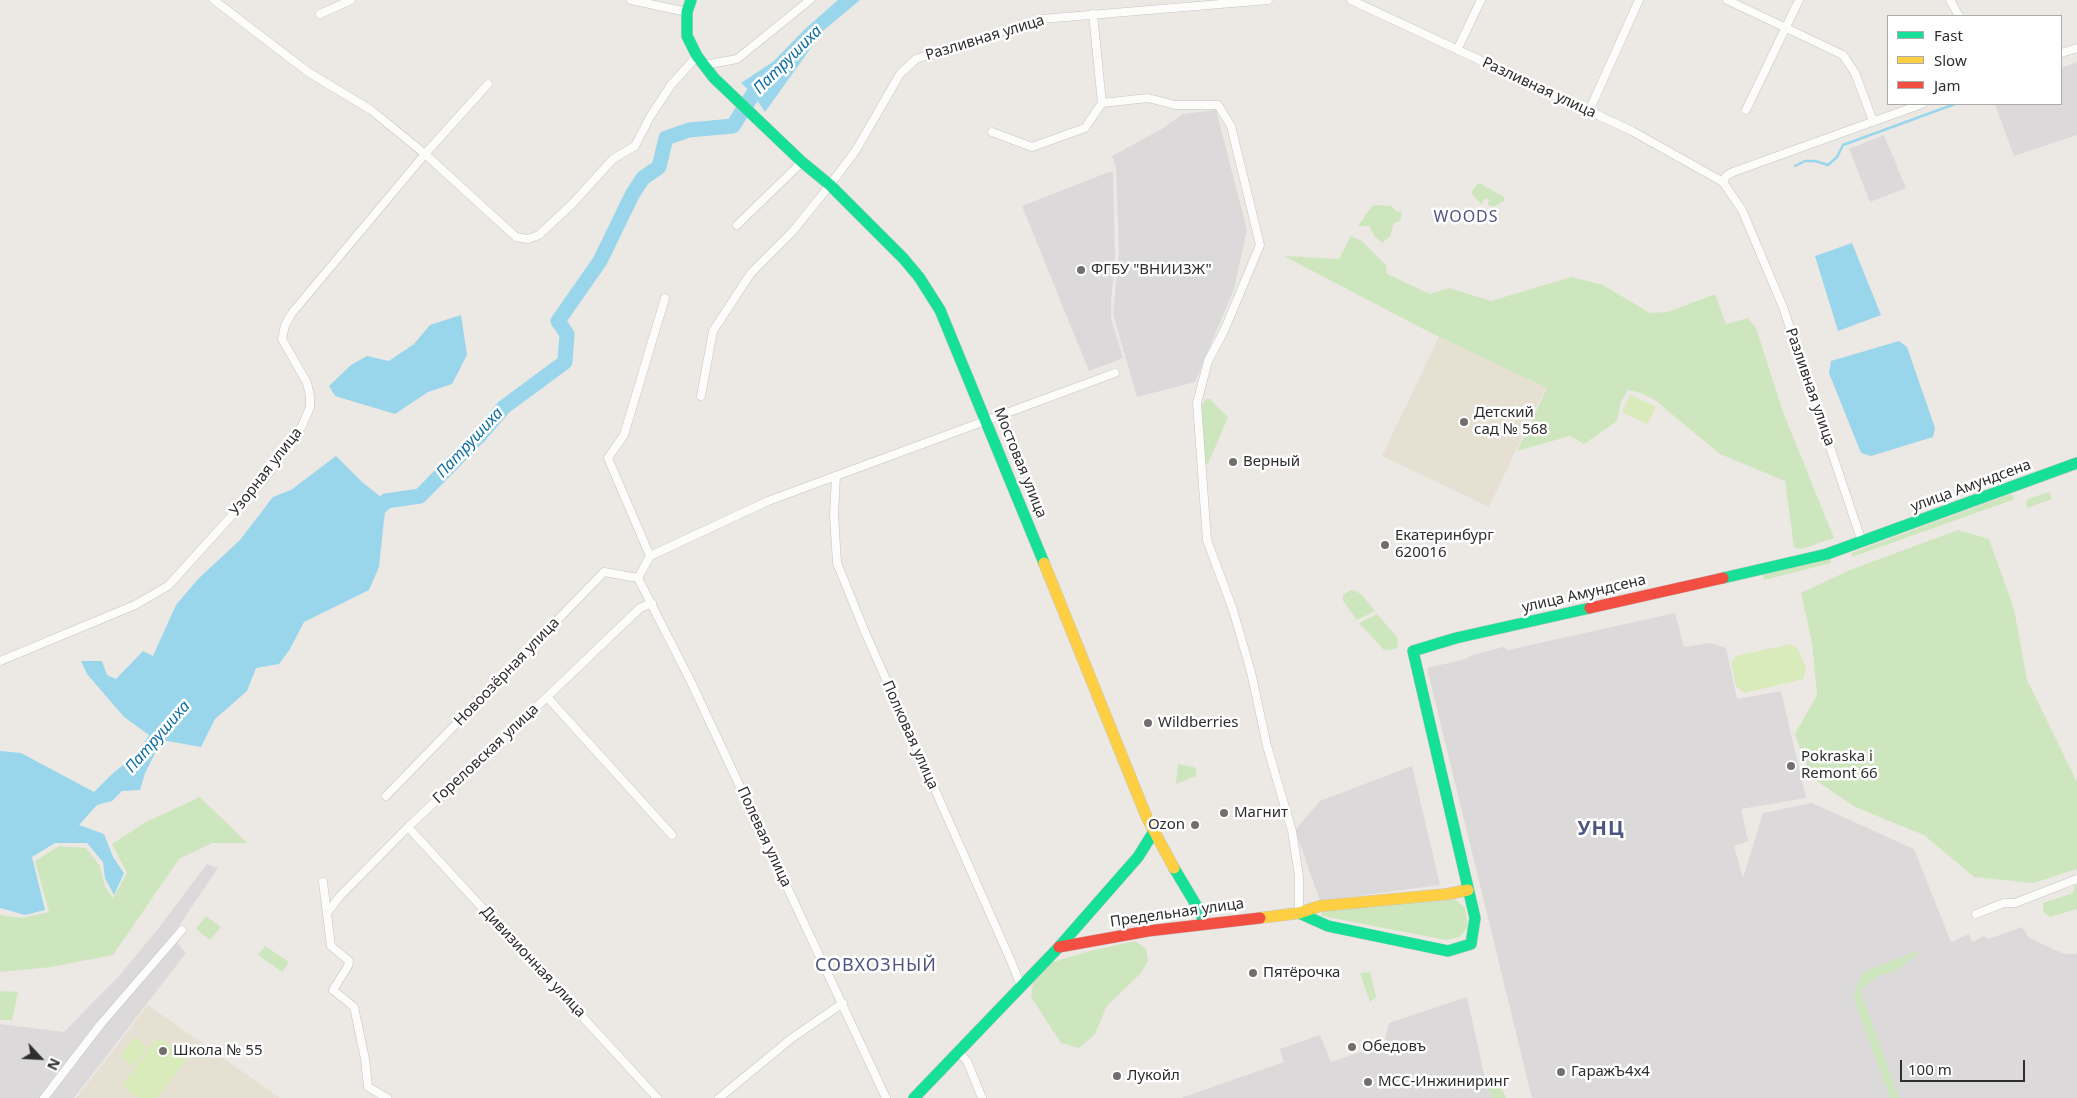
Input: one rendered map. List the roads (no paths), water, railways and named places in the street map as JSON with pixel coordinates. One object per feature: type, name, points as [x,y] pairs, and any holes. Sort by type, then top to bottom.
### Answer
[{"type":"street","points":[[214,0],[308,72],[371,110],[425,154],[516,236],[528,239],[539,235],[574,202],[613,159],[635,146],[650,117],[672,85],[700,61],[737,59],[810,0]]},
{"type":"street","points":[[320,14],[351,0]]},
{"type":"street","points":[[631,0],[687,12]]},
{"type":"street","name":"Мостовая улица","points":[[690,0],[687,12],[687,36],[700,61],[714,78],[760,123],[830,185],[903,258],[919,277],[940,310],[1153,833],[1202,915],[1203,924]]},
{"type":"street","name":"Разливная улица","points":[[702,396],[713,331],[751,273],[792,231],[830,185],[856,150],[900,74],[916,59],[1042,19],[1268,0]]},
{"type":"street","name":"Разливная улица","points":[[1351,0],[1632,131],[1723,182],[1742,210],[1783,307],[1862,542]]},
{"type":"street","points":[[1457,50],[1481,0]]},
{"type":"street","points":[[1589,112],[1639,0]]},
{"type":"street","points":[[1727,0],[1843,55],[1855,73],[1873,122]]},
{"type":"street","points":[[1746,110],[1799,0]]},
{"type":"street","points":[[1950,0],[1958,15]]},
{"type":"street","points":[[992,132],[1032,147],[1085,128],[1102,102],[1093,14]]},
{"type":"street","points":[[2062,53],[2077,48]]},
{"type":"street","name":"Узорная улица","points":[[0,661],[135,605],[168,586],[264,480],[302,426],[310,407],[307,383],[282,339],[285,325],[292,313],[425,154],[488,84]]},
{"type":"street","points":[[1102,102],[1148,98],[1175,105],[1218,105],[1231,126],[1260,245],[1224,331],[1208,361],[1197,403],[1206,540],[1235,618],[1251,672],[1267,746],[1292,830],[1299,876],[1299,913]]},
{"type":"street","points":[[1723,182],[1726,176],[1733,172],[1919,105]]},
{"type":"street","points":[[737,225],[802,162]]},
{"type":"street","points":[[650,556],[608,458],[624,435],[665,298]]},
{"type":"street","points":[[638,578],[650,556],[768,501],[1114,373]]},
{"type":"street","name":"улица Амундсена","points":[[1299,913],[1328,926],[1448,951],[1471,944],[1475,918],[1413,651],[1456,638],[1826,554],[2077,463]]},
{"type":"street","name":"Полковая улица","points":[[836,476],[834,514],[837,564],[865,632],[1021,986]]},
{"type":"street","name":"Новоозёрная улица","points":[[386,796],[604,572],[638,578]]},
{"type":"street","name":"Полевая улица","points":[[638,578],[843,1003],[886,1098]]},
{"type":"street","name":"Гореловская улица","points":[[328,913],[340,896],[408,826],[548,697],[640,608],[652,604]]},
{"type":"street","points":[[548,697],[672,835]]},
{"type":"street","name":"Дивизионная улица","points":[[408,826],[657,1098]]},
{"type":"street","name":"Предельная улица","points":[[914,1098],[1058,947],[1138,857],[1153,833]]},
{"type":"street","points":[[1976,914],[2077,879]]},
{"type":"street","points":[[323,882],[331,946],[349,961],[348,966],[333,990],[354,1007],[365,1059],[368,1087],[387,1098]]},
{"type":"street","name":"Предельная улица","points":[[1058,947],[1148,931],[1299,913],[1320,906],[1448,894],[1468,890]]},
{"type":"street","points":[[44,1098],[100,1025],[182,930]]},
{"type":"street","points":[[719,1098],[792,1038],[843,1003]]},
{"type":"street","points":[[958,1052],[967,1062],[982,1098]]},
{"type":"water","points":[[838,0],[860,0],[823,31],[765,112],[753,94],[741,83],[774,61],[804,30]]},
{"type":"water","points":[[1852,243],[1881,315],[1838,331],[1815,256]]},
{"type":"water","points":[[461,315],[467,355],[452,384],[428,392],[395,414],[335,396],[329,386],[351,365],[367,356],[389,361],[414,344],[430,325]]},
{"type":"water","points":[[1899,341],[1907,347],[1935,428],[1933,437],[1871,456],[1861,453],[1829,373],[1831,361]]},
{"type":"water","points":[[336,456],[362,482],[386,501],[379,567],[369,590],[304,622],[290,649],[279,664],[256,668],[247,691],[215,719],[201,747],[162,740],[145,773],[140,790],[122,791],[112,801],[97,805],[79,825],[104,834],[113,857],[124,873],[114,895],[105,878],[103,862],[87,843],[55,843],[32,857],[45,910],[25,915],[0,908],[0,751],[21,753],[94,792],[112,774],[137,754],[149,735],[124,717],[87,674],[81,661],[102,661],[107,675],[116,679],[143,651],[153,656],[176,605],[198,579],[240,540],[273,497],[291,490]]},
{"type":"waterway","name":"Патрушиха","points":[[372,516],[386,501],[420,496],[479,436],[504,407],[565,362],[567,334],[558,321],[600,261],[632,195],[643,178],[659,167],[666,138],[689,130],[733,126],[753,94],[768,79]]},
{"type":"waterway","points":[[1795,166],[1805,161],[1815,161],[1828,165],[1837,157],[1843,145],[1952,105]]},
{"type":"place","name":"ФГБУ \"ВНИИЗЖ\"","points":[[1081,270]]},
{"type":"place","name":"Детский сад № 568","points":[[1464,422]]},
{"type":"place","name":"Верный","points":[[1233,462]]},
{"type":"place","name":"Екатеринбург 620016","points":[[1385,545]]},
{"type":"place","name":"Wildberries","points":[[1148,723]]},
{"type":"place","name":"Pokraska i Remont 66","points":[[1791,766]]},
{"type":"place","name":"Магнит","points":[[1224,813]]},
{"type":"place","name":"Ozon","points":[[1195,825]]},
{"type":"place","name":"Пятёрочка","points":[[1253,973]]},
{"type":"place","name":"Обедовъ","points":[[1352,1047]]},
{"type":"place","name":"Школа № 55","points":[[163,1051]]},
{"type":"place","name":"ГаражЪ4х4","points":[[1561,1072]]},
{"type":"place","name":"Лукойл","points":[[1117,1076]]},
{"type":"place","name":"МСС-Инжиниринг","points":[[1368,1082]]},
{"type":"district","name":"WOODS","points":[[1466,217]]},
{"type":"district","name":"УНЦ","points":[[1601,829]]},
{"type":"district","name":"СОВХОЗНЫЙ","points":[[876,966]]}]
